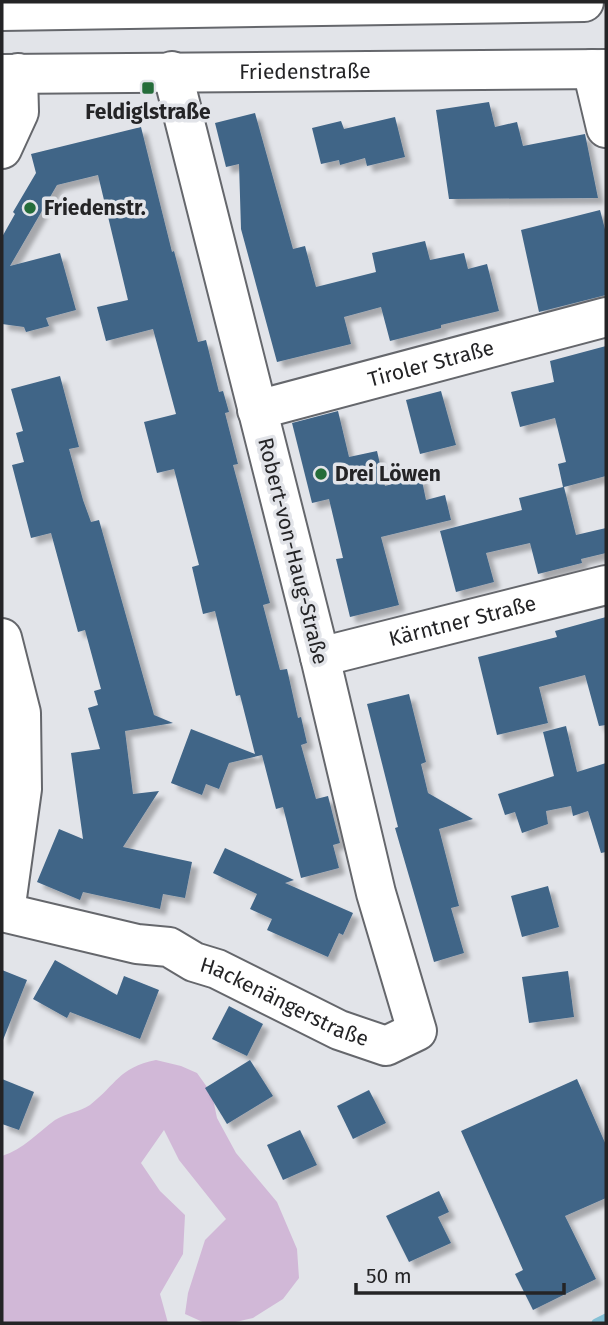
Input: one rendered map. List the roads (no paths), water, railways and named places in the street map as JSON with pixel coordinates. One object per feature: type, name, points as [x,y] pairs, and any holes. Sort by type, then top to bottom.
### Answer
[{"type":"street","points":[[2,11],[128,6],[584,2]]},
{"type":"street","points":[[117,71],[118,37],[128,6]]},
{"type":"street","points":[[599,69],[606,128]]},
{"type":"street","name":"Friedenstraße","points":[[10,74],[599,69]]},
{"type":"street","name":"Robert-von-Haug-Straße","points":[[172,71],[320,657],[409,1036]]},
{"type":"street","points":[[2,149],[19,112],[10,74]]},
{"type":"street","name":"Tiroler Straße","points":[[257,410],[606,317]]},
{"type":"street","name":"Kärntner Straße","points":[[320,657],[606,585]]},
{"type":"street","points":[[2,638],[21,713],[22,789],[3,912]]},
{"type":"street","name":"Hackenängerstraße","points":[[3,912],[137,944],[169,947],[194,962],[217,969],[339,1030],[386,1046],[409,1036]]},
{"type":"waterway","points":[[596,1323],[606,1318]]},
{"type":"place","name":"Feldiglstraße","points":[[148,88]]},
{"type":"place","name":"Friedenstr.","points":[[30,208]]},
{"type":"place","name":"Drei Löwen","points":[[321,474]]}]
